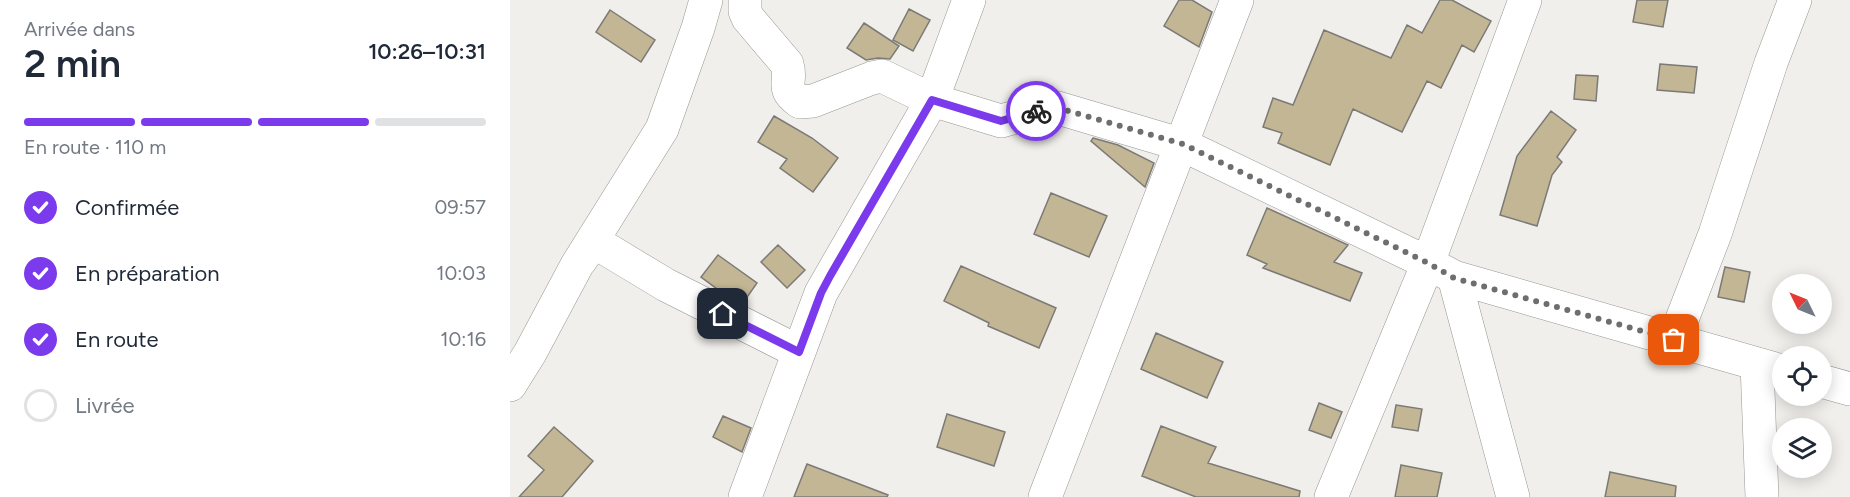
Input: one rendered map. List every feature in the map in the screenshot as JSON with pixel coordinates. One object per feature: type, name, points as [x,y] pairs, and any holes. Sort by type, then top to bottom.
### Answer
[{"type":"street","points":[[510,385],[530,353],[577,265],[662,129],[706,0]]},
{"type":"street","points":[[745,0],[745,11],[748,18],[787,64],[789,70],[786,84],[789,94],[800,102],[813,101],[882,76],[932,100],[1001,121],[1049,108],[1058,108],[1183,144],[1441,270],[1769,367],[1762,497]]},
{"type":"street","points":[[745,497],[821,293],[932,100],[969,0]]},
{"type":"street","points":[[1045,497],[1238,0]]},
{"type":"street","points":[[1331,497],[1441,270],[1525,0]]},
{"type":"street","points":[[1674,340],[1715,234],[1771,63],[1795,0]]},
{"type":"street","points":[[577,265],[592,244],[598,244],[666,285],[799,352]]},
{"type":"street","points":[[1441,270],[1513,497]]},
{"type":"street","points":[[1832,384],[1850,389]]},
{"type":"building","points":[[1179,0],[1192,0],[1212,12],[1199,47],[1164,26]]},
{"type":"building","points":[[1440,0],[1452,0],[1491,21],[1474,52],[1462,45],[1441,88],[1427,81],[1402,132],[1353,109],[1330,165],[1278,143],[1282,133],[1263,127],[1273,98],[1293,105],[1324,30],[1391,58],[1407,25],[1422,33]]},
{"type":"building","points":[[1637,0],[1668,0],[1663,27],[1633,22]]},
{"type":"building","points":[[909,9],[930,20],[913,51],[893,40]]},
{"type":"building","points":[[610,10],[655,40],[641,62],[596,32]]},
{"type":"building","points":[[864,23],[899,46],[890,59],[866,60],[847,48]]},
{"type":"building","points":[[1660,64],[1697,67],[1694,93],[1657,90]]},
{"type":"building","points":[[1576,75],[1598,76],[1596,101],[1574,99]]},
{"type":"building","points":[[1551,111],[1576,130],[1557,157],[1562,162],[1552,175],[1537,226],[1500,215],[1517,156]]},
{"type":"building","points":[[774,116],[812,138],[838,158],[813,192],[780,168],[787,159],[758,142]]},
{"type":"building","points":[[1093,138],[1118,145],[1154,163],[1145,187],[1091,141]]},
{"type":"building","points":[[1051,193],[1107,216],[1089,257],[1034,234]]},
{"type":"building","points":[[1267,208],[1348,245],[1334,262],[1362,273],[1350,301],[1263,268],[1267,264],[1247,255]]},
{"type":"building","points":[[778,245],[805,270],[787,288],[761,262]]},
{"type":"building","points":[[718,255],[757,283],[743,303],[720,291],[701,277]]},
{"type":"building","points":[[961,266],[1056,308],[1039,348],[988,326],[989,323],[944,301]]},
{"type":"building","points":[[1725,267],[1750,272],[1744,302],[1718,297]]},
{"type":"building","points":[[1156,333],[1223,362],[1207,398],[1141,369]]},
{"type":"building","points":[[1319,403],[1342,412],[1331,438],[1309,430]]},
{"type":"building","points":[[1396,405],[1422,409],[1418,431],[1392,427]]},
{"type":"building","points":[[947,414],[1005,432],[994,466],[937,447]]},
{"type":"building","points":[[723,416],[751,428],[742,452],[713,437]]},
{"type":"building","points":[[1161,426],[1216,447],[1208,463],[1300,491],[1299,497],[1196,497],[1142,476]]},
{"type":"building","points":[[554,427],[593,461],[562,497],[519,497],[544,470],[528,456]]},
{"type":"building","points":[[807,464],[888,495],[887,497],[794,497]]},
{"type":"building","points":[[1401,465],[1442,473],[1437,497],[1395,497]]},
{"type":"building","points":[[1610,472],[1676,486],[1675,497],[1605,497]]},
{"type":"way so far","points":[[1036,111],[1058,108],[1183,144],[1428,263],[1454,278],[1674,340]]},
{"type":"route","points":[[723,314],[799,352],[821,293],[932,100],[1001,121],[1036,111]]}]
